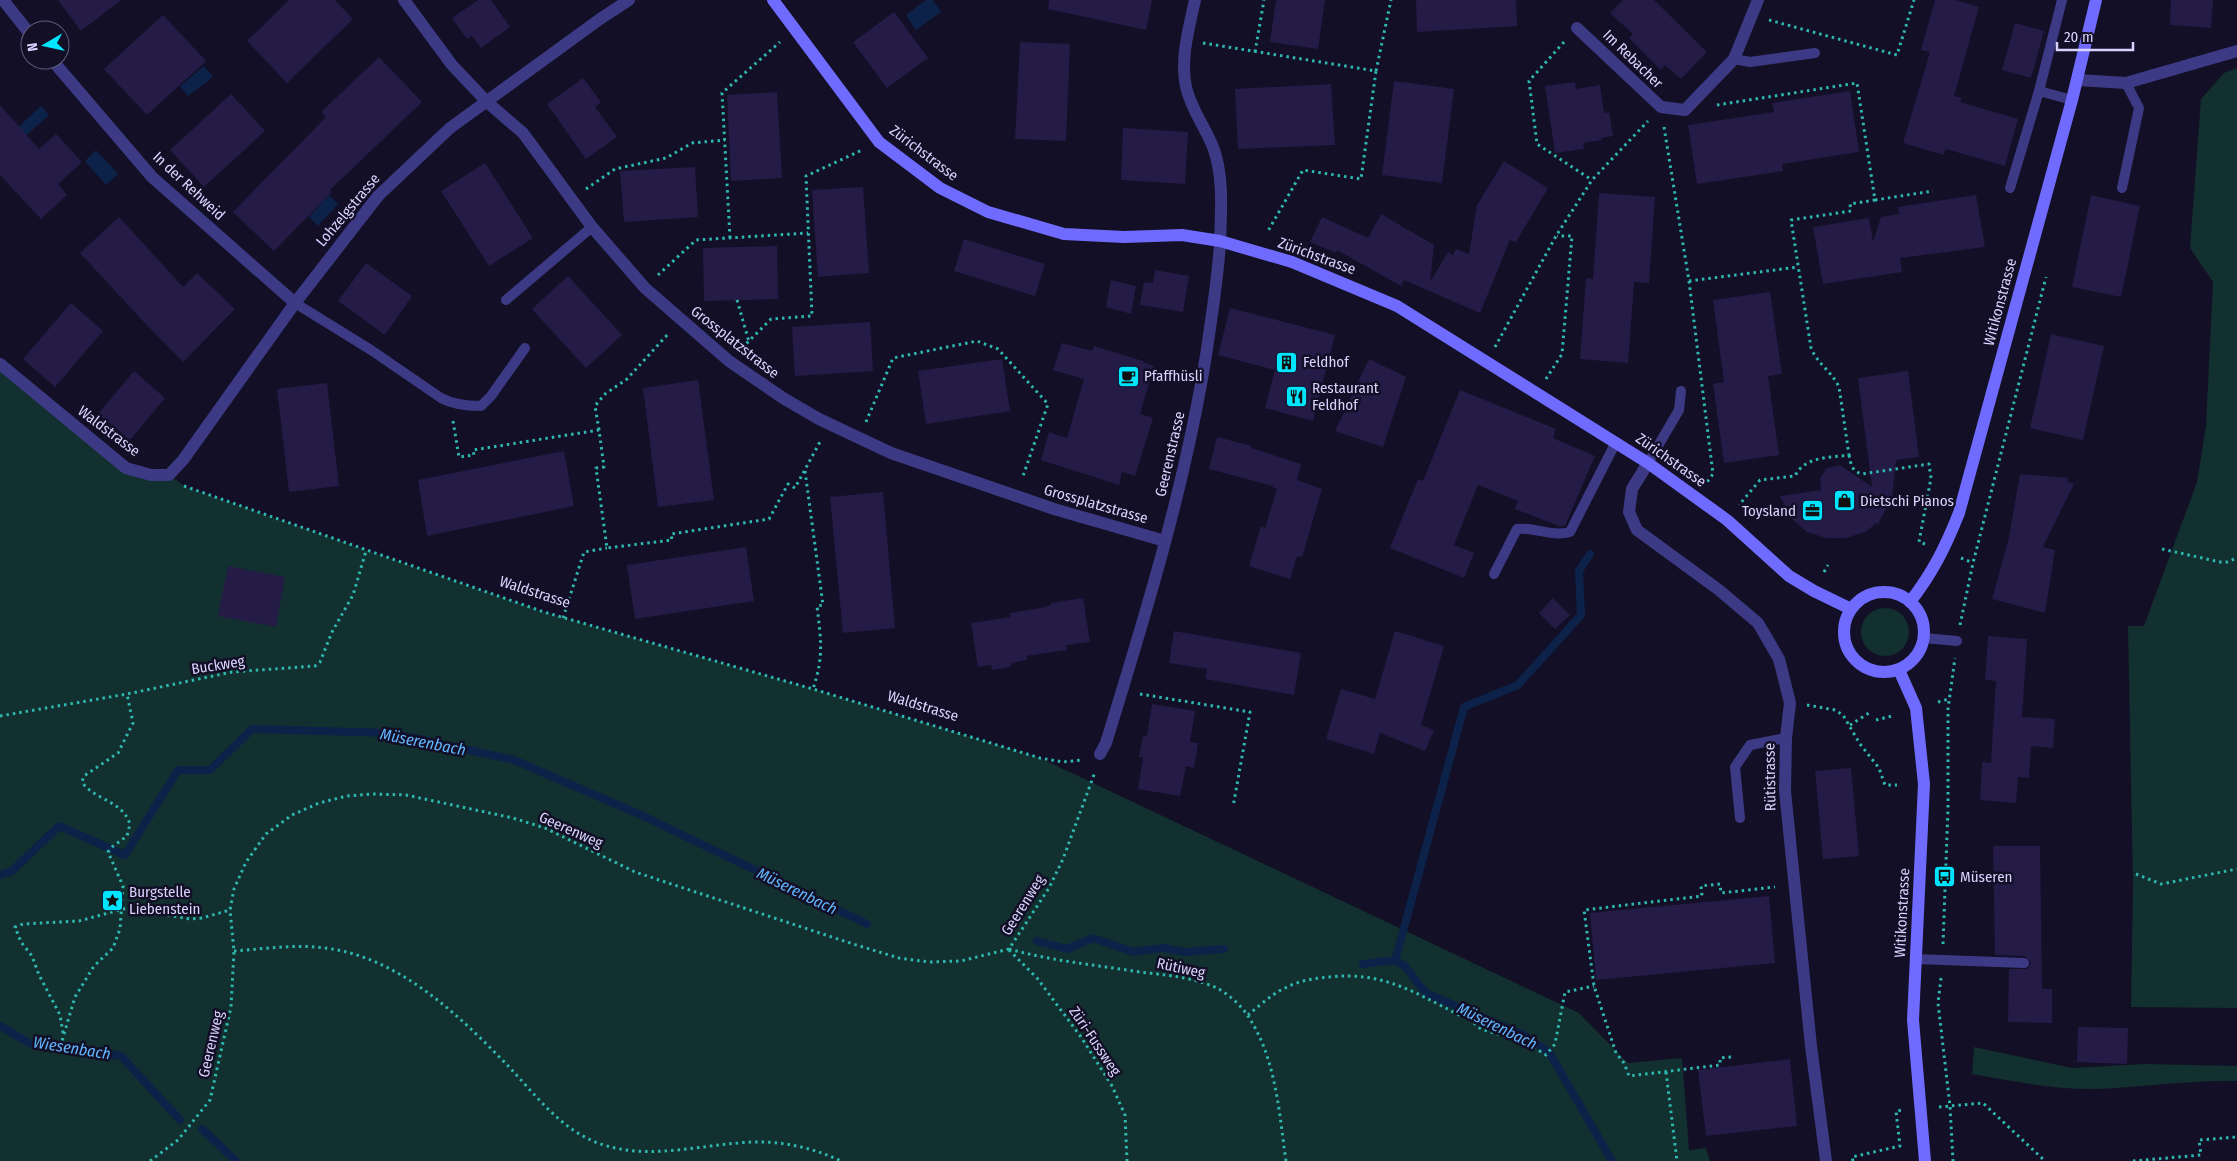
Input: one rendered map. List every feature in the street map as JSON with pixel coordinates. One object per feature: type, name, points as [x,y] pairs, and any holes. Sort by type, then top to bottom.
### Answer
[{"type":"main road","name":"Zürichstrasse","points":[[773,0],[879,142],[940,188],[988,212],[1064,234],[1089,236],[1182,236],[1220,241],[1292,262],[1397,306],[1648,463],[1727,520],[1789,576],[1851,609]]},
{"type":"main road","name":"Witikonstrasse","points":[[1910,602],[1927,580],[1944,551],[1959,513],[2078,80],[2096,0]]},
{"type":"main road","points":[[1879,592],[1900,596],[1910,602],[1917,609],[1921,618],[1924,638],[1916,658],[1899,670],[1886,673],[1862,666],[1852,657],[1846,646],[1844,633],[1846,620],[1851,609],[1859,601],[1879,592]]},
{"type":"main road","name":"Witikonstrasse","points":[[1899,670],[1916,708],[1924,784],[1913,1020],[1925,1161]]},
{"type":"street","points":[[3,0],[20,21]]},
{"type":"street","name":"Grossplatzstrasse","points":[[404,0],[452,65],[486,102],[523,133],[592,227],[645,288],[729,361],[783,398],[859,438],[945,473],[1165,541]]},
{"type":"street","name":"Lohzelgstrasse","points":[[169,475],[184,460],[295,303],[378,196],[450,128],[629,0]]},
{"type":"street","name":"Geerenstrasse","points":[[1100,754],[1106,743],[1149,605],[1194,427],[1211,320],[1220,241],[1221,178],[1213,147],[1197,116],[1186,87],[1184,54],[1195,0]]},
{"type":"street","points":[[1685,110],[1734,59],[1758,0]]},
{"type":"street","name":"Im Rebacher","points":[[1577,28],[1661,107],[1685,110]]},
{"type":"street","points":[[2078,80],[2126,83],[2237,51]]},
{"type":"street","name":"In der Rehweid","points":[[61,70],[152,177],[295,303]]},
{"type":"street","name":"Waldstrasse","points":[[0,364],[126,468],[151,475],[169,475]]},
{"type":"street","name":"Rütistrasse","points":[[1648,463],[1632,489],[1629,512],[1637,530],[1719,590],[1758,623],[1779,659],[1790,702],[1786,738],[1785,791],[1826,1161]]},
{"type":"lane","points":[[2010,188],[2039,91],[2062,0]]},
{"type":"lane","points":[[1734,59],[1750,62],[1815,53]]},
{"type":"lane","points":[[2122,188],[2140,108],[2126,83]]},
{"type":"lane","points":[[2039,91],[2072,100]]},
{"type":"lane","points":[[506,300],[592,227]]},
{"type":"lane","points":[[295,303],[450,403],[481,406],[491,396],[525,348]]},
{"type":"lane","points":[[1648,463],[1678,410],[1681,391]]},
{"type":"lane","points":[[1494,574],[1517,529],[1528,528],[1558,535],[1570,532],[1616,442]]},
{"type":"lane","points":[[1924,638],[1957,641]]},
{"type":"lane","points":[[1740,818],[1735,767],[1750,745],[1786,738]]},
{"type":"lane","points":[[1916,959],[2024,963]]},
{"type":"path","points":[[1255,52],[1264,0]]},
{"type":"path","points":[[1268,231],[1303,170],[1360,179],[1376,71],[1392,0]]},
{"type":"path","points":[[1752,15],[1897,55],[1914,0]]},
{"type":"path","points":[[1577,28],[1530,81],[1537,144],[1592,180]]},
{"type":"path","points":[[730,238],[722,93],[794,29]]},
{"type":"path","points":[[1187,40],[1376,71]]},
{"type":"path","points":[[1685,110],[1857,83],[1875,200]]},
{"type":"path","points":[[1494,349],[1556,236],[1592,180],[1661,107]]},
{"type":"path","points":[[1661,107],[1688,281],[1713,474],[1706,484]]},
{"type":"path","points":[[571,200],[615,169],[666,158],[692,143],[725,140]]},
{"type":"path","points":[[729,361],[772,319],[812,316],[806,176],[879,142]]},
{"type":"path","points":[[1919,542],[1930,486],[1930,464],[1862,474],[1856,472],[1851,467],[1839,387],[1811,348],[1791,220],[1851,211],[1850,204],[1933,190]]},
{"type":"path","points":[[645,288],[696,240],[808,233]]},
{"type":"path","points":[[1544,382],[1562,354],[1572,236],[1556,236]]},
{"type":"path","points":[[1688,281],[1798,267]]},
{"type":"path","points":[[1953,1161],[1950,1106],[1938,1003],[1942,961],[1948,808],[1949,699],[1957,641],[1973,563],[2046,275]]},
{"type":"path","points":[[737,300],[749,342]]},
{"type":"path","points":[[607,548],[596,468],[604,466],[595,406],[605,394],[627,379],[680,320]]},
{"type":"path","points":[[859,438],[893,358],[978,341],[992,346],[998,349],[1048,404],[1016,496]]},
{"type":"path","points":[[450,403],[459,457],[474,455],[474,450],[599,430]]},
{"type":"path","points":[[563,618],[584,552],[672,540],[671,534],[769,519],[788,484],[795,488],[830,424]]},
{"type":"path","points":[[1735,509],[1760,480],[1795,476],[1800,467],[1811,460],[1849,455]]},
{"type":"path","points":[[805,470],[823,605],[817,606],[821,637],[821,665],[813,689]]},
{"type":"path","name":"Waldstrasse","points":[[169,475],[186,486],[366,551],[563,618],[813,689],[1040,758],[1063,762],[1082,760],[1100,754]]},
{"type":"path","points":[[2162,549],[2220,562],[2227,562],[2237,558]]},
{"type":"path","name":"Buckweg","points":[[0,716],[127,694],[232,672],[315,666],[320,662],[332,632],[353,595],[366,551]]},
{"type":"path","points":[[1961,558],[1973,563]]},
{"type":"path","points":[[1824,572],[1828,565]]},
{"type":"path","points":[[1122,691],[1250,712],[1234,807]]},
{"type":"path","points":[[65,1046],[62,1041],[63,1035],[76,997],[94,966],[115,944],[120,929],[122,882],[108,852],[127,836],[130,824],[119,807],[96,794],[82,782],[84,776],[118,752],[133,723],[127,694]]},
{"type":"path","points":[[1938,702],[1949,699]]},
{"type":"path","points":[[1790,702],[1834,710],[1843,715],[1860,744],[1879,768],[1885,785],[1897,785]]},
{"type":"path","points":[[1850,725],[1872,711]]},
{"type":"path","points":[[1876,720],[1892,716]]},
{"type":"path","name":"Geerenweg","points":[[150,1161],[178,1140],[210,1100],[231,1007],[234,951],[230,910],[234,889],[246,862],[266,834],[292,815],[319,803],[347,796],[372,794],[406,795],[521,821],[545,828],[635,872],[852,944],[899,958],[929,962],[961,961],[1009,950],[1049,888],[1063,859],[1089,791],[1100,754]]},
{"type":"path","points":[[2136,874],[2161,884],[2237,870]]},
{"type":"path","points":[[1731,1057],[1720,1058],[1720,1065],[1629,1076],[1624,1062],[1616,1053],[1594,986],[1584,910],[1702,896],[1701,886],[1720,884],[1721,894],[1794,885]]},
{"type":"path","points":[[63,1035],[60,1015],[39,975],[32,956],[21,942],[16,927],[23,924],[79,921],[121,908],[190,919],[202,918],[230,910]]},
{"type":"path","points":[[234,951],[290,946],[325,948],[350,953],[401,975],[475,1031],[549,1109],[570,1128],[592,1141],[616,1149],[644,1152],[671,1152],[739,1143],[781,1143],[822,1152],[841,1161]]},
{"type":"path","name":"Rütiweg","points":[[1009,950],[1036,957],[1190,979],[1219,989],[1236,1002],[1248,1015],[1266,1054],[1274,1080],[1286,1161]]},
{"type":"path","name":"Züri-Fussweg","points":[[1009,950],[1037,978],[1081,1037],[1112,1086],[1125,1115],[1127,1161]]},
{"type":"path","points":[[1248,1015],[1284,988],[1314,978],[1365,975],[1393,983],[1418,994],[1459,1015],[1465,1015],[1481,1029],[1527,1043],[1546,1055],[1555,1044],[1565,992],[1594,986]]},
{"type":"path","points":[[1666,1072],[1677,1161]]},
{"type":"path","points":[[1950,1106],[1983,1103],[2045,1161]]},
{"type":"path","points":[[2133,1161],[2201,1155],[2199,1140],[2237,1137]]},
{"type":"path","points":[[1852,1161],[1852,1158],[1900,1146]]},
{"type":"green space","points":[[2237,68],[2237,1008],[2131,1007],[2133,883],[2128,626],[2144,626],[2197,482],[2206,426],[2213,282],[2190,248],[2201,99],[2224,73]]},
{"type":"green space","points":[[0,364],[126,468],[169,475],[186,487],[544,612],[813,689],[1040,758],[1579,1013],[1628,1063],[1682,1058],[1689,1150],[1706,1148],[1710,1161],[0,1161]]},
{"type":"green space","points":[[1885,608],[1894,610],[1902,615],[1907,623],[1909,632],[1907,641],[1902,649],[1894,654],[1885,656],[1876,654],[1868,649],[1863,641],[1861,632],[1863,623],[1868,615],[1876,610]]},
{"type":"green space","points":[[1974,1047],[2072,1068],[2144,1064],[2237,1066],[2237,1081],[2096,1089],[2050,1087],[1972,1074]]},
{"type":"water","points":[[926,0],[933,0],[941,12],[916,30],[906,15]]},
{"type":"water","points":[[204,66],[213,77],[188,96],[180,86]]},
{"type":"water","points":[[41,106],[49,115],[21,140],[13,132]]},
{"type":"water","points":[[96,150],[118,174],[106,185],[85,161]]},
{"type":"water","points":[[329,195],[338,204],[318,226],[309,217]]},
{"type":"building","points":[[58,0],[121,0],[81,31]]},
{"type":"building","points":[[289,0],[335,0],[353,19],[287,83],[247,41]]},
{"type":"building","points":[[478,0],[491,0],[510,27],[481,48],[472,36],[467,39],[452,18]]},
{"type":"building","points":[[1049,0],[1152,0],[1146,30],[1048,9]]},
{"type":"building","points":[[1276,0],[1325,0],[1318,49],[1270,42]]},
{"type":"building","points":[[1416,0],[1516,0],[1517,26],[1417,32]]},
{"type":"building","points":[[1623,0],[1654,0],[1707,52],[1681,79],[1665,65],[1661,70],[1629,38],[1633,34],[1610,13]]},
{"type":"building","points":[[1935,0],[1956,0],[1979,7],[1954,96],[1962,98],[1960,102],[2018,119],[2005,166],[1946,149],[1944,155],[1903,143],[1930,52],[1921,50]]},
{"type":"building","points":[[2171,0],[2213,0],[2211,28],[2170,25]]},
{"type":"building","points":[[894,12],[928,58],[887,88],[853,42]]},
{"type":"building","points":[[163,15],[206,61],[147,115],[104,69]]},
{"type":"building","points":[[2015,23],[2044,31],[2031,78],[2002,70]]},
{"type":"building","points":[[1020,42],[1070,44],[1066,141],[1015,139]]},
{"type":"building","points":[[379,57],[422,102],[330,190],[332,192],[274,251],[233,212],[326,117],[321,112]]},
{"type":"building","points":[[583,78],[601,102],[595,107],[617,137],[586,159],[547,104]]},
{"type":"building","points":[[1394,81],[1454,89],[1442,183],[1382,175]]},
{"type":"building","points":[[1575,82],[1576,89],[1600,85],[1604,113],[1609,112],[1613,136],[1583,143],[1584,149],[1555,153],[1545,86]]},
{"type":"building","points":[[1331,84],[1335,145],[1238,149],[1235,89]]},
{"type":"building","points":[[1850,91],[1859,152],[1782,164],[1783,171],[1697,184],[1688,125],[1774,112],[1772,103]]},
{"type":"building","points":[[777,92],[782,178],[731,181],[727,95]]},
{"type":"building","points":[[231,94],[265,131],[204,187],[170,150]]},
{"type":"building","points":[[0,105],[39,149],[56,134],[82,162],[58,184],[67,195],[41,219],[0,175]]},
{"type":"building","points":[[1123,128],[1188,132],[1185,184],[1121,180]]},
{"type":"building","points":[[1504,161],[1548,188],[1516,242],[1510,240],[1480,313],[1404,280],[1401,286],[1337,250],[1336,253],[1310,242],[1322,217],[1368,238],[1381,214],[1434,245],[1430,282],[1448,252],[1453,255],[1456,249],[1469,254],[1477,205]]},
{"type":"building","points":[[485,163],[533,238],[489,266],[441,191]]},
{"type":"building","points":[[695,167],[698,217],[624,222],[620,171]]},
{"type":"building","points":[[863,187],[869,273],[818,277],[812,190]]},
{"type":"building","points":[[1599,193],[1655,197],[1649,283],[1634,282],[1628,363],[1580,359],[1586,278],[1593,279]]},
{"type":"building","points":[[1976,195],[1985,247],[1900,258],[1902,272],[1823,284],[1813,227],[1869,218],[1873,242],[1881,217],[1899,214],[1898,207]]},
{"type":"building","points":[[2091,195],[2140,206],[2121,297],[2072,287]]},
{"type":"building","points":[[119,217],[183,287],[197,273],[235,309],[183,362],[80,253]]},
{"type":"building","points":[[964,239],[1045,264],[1035,296],[954,271]]},
{"type":"building","points":[[777,246],[778,299],[704,301],[703,248]]},
{"type":"building","points":[[366,263],[412,296],[385,335],[338,301]]},
{"type":"building","points":[[1155,270],[1189,276],[1183,312],[1140,305],[1144,282],[1153,283]]},
{"type":"building","points":[[568,276],[622,335],[586,368],[532,309]]},
{"type":"building","points":[[1111,280],[1136,286],[1131,314],[1106,307]]},
{"type":"building","points":[[1770,292],[1782,374],[1768,376],[1779,455],[1724,463],[1713,384],[1724,382],[1713,300]]},
{"type":"building","points":[[71,303],[103,331],[55,387],[23,359]]},
{"type":"building","name":"Feldhof","points":[[1230,308],[1335,335],[1313,421],[1265,408],[1275,370],[1218,355]]},
{"type":"building","points":[[870,322],[873,371],[795,376],[792,327]]},
{"type":"building","points":[[2051,334],[2104,346],[2083,440],[2030,428]]},
{"type":"building","points":[[1062,343],[1092,351],[1094,346],[1154,366],[1140,414],[1153,418],[1135,476],[1122,472],[1119,485],[1041,460],[1049,432],[1067,438],[1084,379],[1053,370]]},
{"type":"building","points":[[1002,359],[1010,411],[926,424],[918,371]]},
{"type":"building","points":[[1369,359],[1406,377],[1383,447],[1335,431]]},
{"type":"building","points":[[134,371],[165,398],[130,440],[98,414]]},
{"type":"building","points":[[1908,371],[1919,457],[1896,460],[1892,498],[1877,526],[1877,522],[1867,531],[1847,538],[1826,538],[1807,532],[1790,517],[1780,496],[1821,490],[1820,478],[1827,468],[1840,465],[1872,487],[1858,378]]},
{"type":"building","points":[[698,380],[714,500],[658,507],[643,388]]},
{"type":"building","points":[[327,383],[339,486],[289,492],[277,389]]},
{"type":"building","points":[[1460,390],[1556,429],[1553,438],[1595,456],[1565,526],[1559,526],[1515,509],[1518,501],[1478,485],[1454,545],[1474,553],[1464,578],[1390,548],[1418,479],[1423,481]]},
{"type":"building","points":[[1217,437],[1252,446],[1251,448],[1301,464],[1297,480],[1322,489],[1302,557],[1297,556],[1290,579],[1249,566],[1261,526],[1265,528],[1277,489],[1273,488],[1273,486],[1209,469]]},
{"type":"building","points":[[564,451],[574,506],[427,536],[418,480]]},
{"type":"building","points":[[2020,474],[2068,478],[2067,481],[2074,484],[2043,547],[2055,550],[2045,613],[1992,599],[2009,537]]},
{"type":"building","points":[[883,492],[895,628],[843,633],[830,497]]},
{"type":"building","points":[[746,547],[754,601],[635,619],[627,565]]},
{"type":"building","points":[[228,566],[285,577],[276,627],[218,616]]},
{"type":"building","points":[[1083,598],[1090,642],[1066,645],[1067,650],[1026,656],[1027,660],[1011,663],[1011,667],[992,670],[991,665],[978,667],[971,623],[1010,617],[1010,613],[1041,608],[1051,605],[1051,603]]},
{"type":"building","points":[[1553,598],[1570,615],[1555,629],[1539,613]]},
{"type":"building","points":[[1174,631],[1301,653],[1294,695],[1205,679],[1207,669],[1169,663]]},
{"type":"building","points":[[1395,631],[1444,646],[1421,725],[1434,730],[1425,751],[1380,733],[1374,754],[1326,739],[1341,689],[1375,699]]},
{"type":"building","points":[[1988,636],[2027,639],[2022,717],[2055,719],[2053,748],[2031,746],[2029,778],[2018,777],[2016,803],[1980,800],[1982,762],[1991,763],[1996,681],[1985,680]]},
{"type":"building","points":[[1152,704],[1195,711],[1190,742],[1198,743],[1194,768],[1186,766],[1180,796],[1138,789],[1143,757],[1139,757],[1143,736],[1147,736]]},
{"type":"building","points":[[1851,768],[1859,856],[1823,859],[1815,771]]},
{"type":"building","points":[[1993,846],[2040,846],[2042,989],[2052,989],[2052,1023],[2008,1022],[2009,969],[2027,969],[2031,963],[2025,956],[1995,955]]},
{"type":"building","points":[[1769,896],[1775,963],[1596,980],[1590,913]]},
{"type":"building","points":[[2078,1027],[2128,1028],[2127,1064],[2077,1062]]},
{"type":"building","points":[[1790,1059],[1797,1126],[1706,1136],[1698,1070]]},
{"type":"waterway","points":[[1395,961],[1464,707],[1518,685],[1581,615],[1579,571],[1590,554]]},
{"type":"waterway","name":"Müserenbach","points":[[0,875],[12,871],[59,826],[125,855],[178,770],[210,770],[252,729],[391,733],[514,760],[641,815],[867,924]]},
{"type":"waterway","name":"Müserenbach","points":[[1037,941],[1067,949],[1093,938],[1133,952],[1163,948],[1185,952],[1224,949]]},
{"type":"waterway","name":"Müserenbach","points":[[1363,964],[1388,961],[1400,963],[1405,966],[1428,994],[1524,1035],[1549,1052],[1612,1161]]},
{"type":"waterway","name":"Wiesenbach","points":[[0,1026],[29,1043],[121,1056],[180,1120]]},
{"type":"waterway","name":"Wiesenbach","points":[[202,1129],[236,1161]]},
{"type":"place","name":"Feldhof","points":[[1287,362]]},
{"type":"place","name":"Pfaffhüsli","points":[[1128,376]]},
{"type":"place","name":"Restaurant Feldhof","points":[[1296,397]]},
{"type":"place","name":"Dietschi Pianos","points":[[1844,501]]},
{"type":"place","name":"Toysland","points":[[1812,511]]},
{"type":"place","name":"Müseren","points":[[1944,877]]},
{"type":"place","name":"Burgstelle Liebenstein","points":[[113,901]]}]
